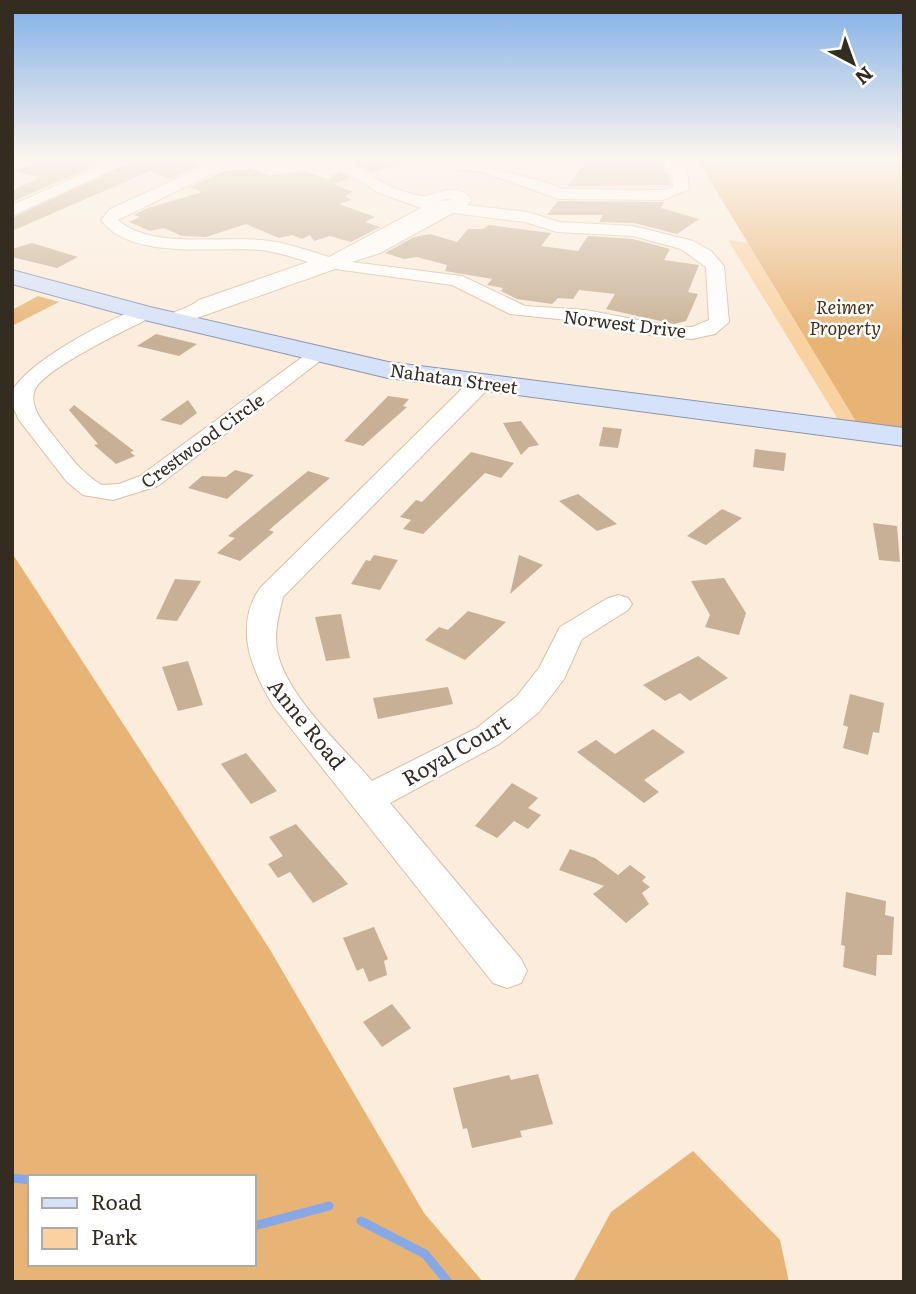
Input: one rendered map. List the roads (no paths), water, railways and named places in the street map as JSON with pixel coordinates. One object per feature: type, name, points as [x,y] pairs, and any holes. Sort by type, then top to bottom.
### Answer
[{"type":"main road","name":"Nahatan Street","points":[[12,277],[145,313],[186,315],[319,354],[388,370],[904,437]]},
{"type":"street","name":"Norwest Drive","points":[[110,219],[119,230],[165,242],[197,246],[263,246],[302,252],[332,263],[462,282],[526,312],[596,317],[617,324],[681,332],[703,331],[719,322],[717,271],[711,260],[693,248],[650,233],[557,227],[535,219]]},
{"type":"street","name":"Norwest Drive","points":[[332,263],[415,219]]},
{"type":"street","name":"Norwest Drive","points":[[186,315],[215,308],[387,243],[427,219]]},
{"type":"street","name":"Crestwood Circle","points":[[145,313],[54,363],[27,384],[22,398],[26,412],[76,479],[93,491],[119,492],[149,481],[319,354]]},
{"type":"street","name":"Anne Road","points":[[481,383],[270,594],[262,622],[260,649],[268,674],[285,699],[369,798],[507,971]]},
{"type":"street","name":"Royal Court","points":[[369,798],[488,736],[506,722],[528,704],[553,672],[570,634],[618,604]]},
{"type":"waterway","points":[[12,1178],[28,1180]]},
{"type":"waterway","points":[[256,1225],[329,1206]]},
{"type":"waterway","points":[[361,1221],[425,1254],[448,1282]]},
{"type":"park label","name":"Reimer Property","points":[[845,316]]}]
